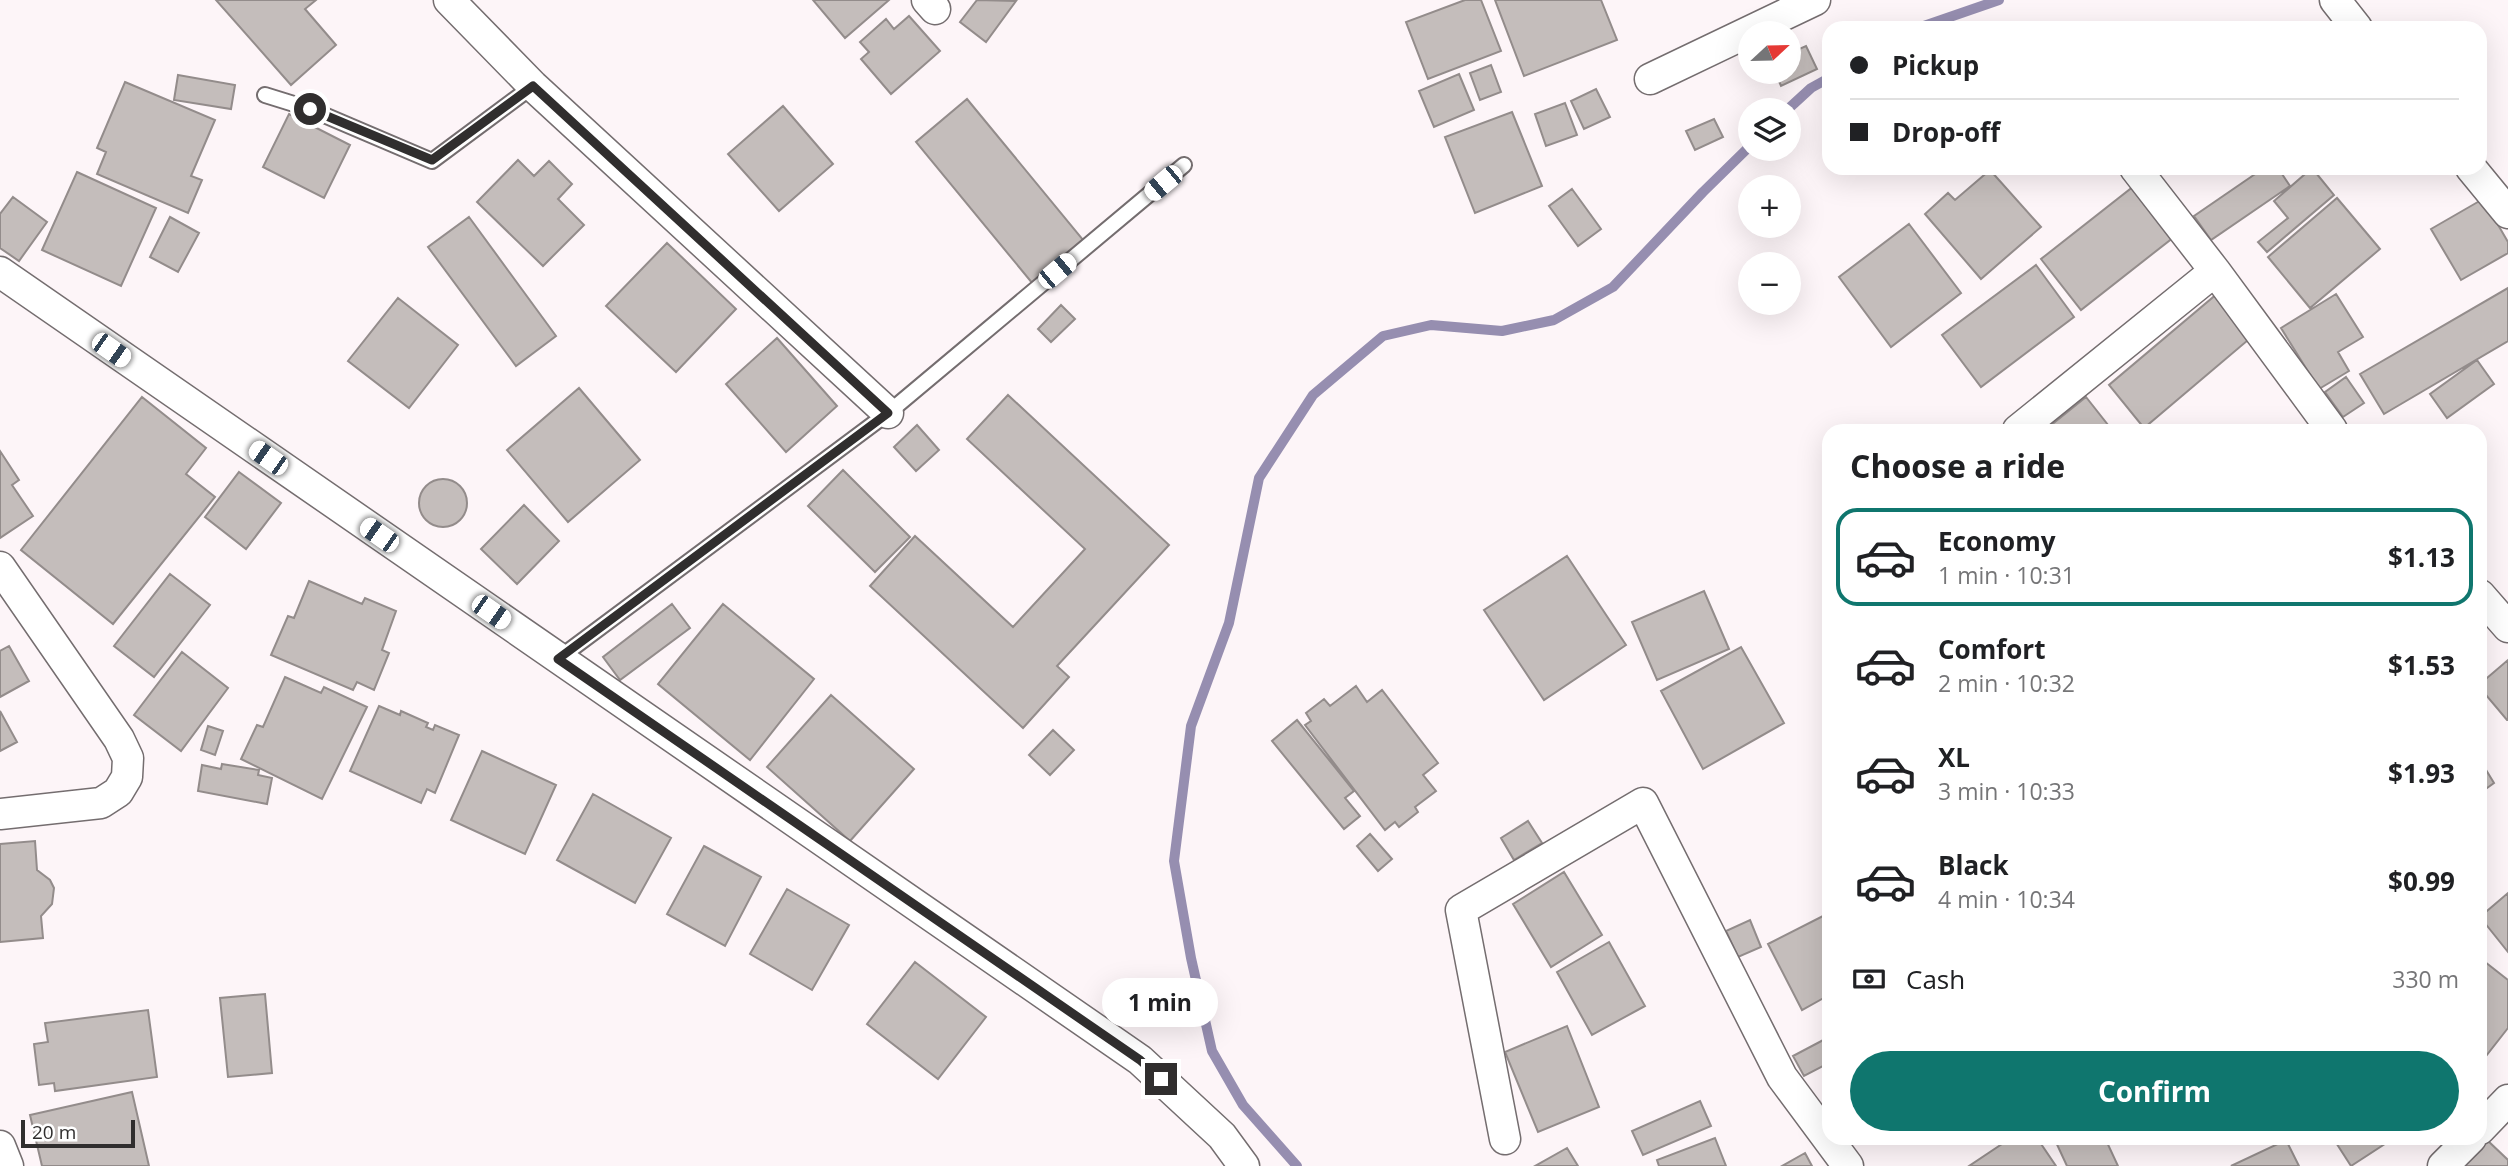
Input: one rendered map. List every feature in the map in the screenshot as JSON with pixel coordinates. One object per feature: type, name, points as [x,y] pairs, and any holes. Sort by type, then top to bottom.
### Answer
[{"type":"street","points":[[449,0],[533,86],[888,413]]},
{"type":"street","points":[[1650,79],[1815,0]]},
{"type":"street","points":[[2335,0],[2352,21]]},
{"type":"street","points":[[2140,175],[2328,424]]},
{"type":"street","points":[[2477,175],[2508,213]]},
{"type":"street","points":[[2025,424],[2215,271]]},
{"type":"street","points":[[0,272],[1140,1060],[1222,1136],[1244,1166]]},
{"type":"street","points":[[0,567],[119,739],[128,758],[127,778],[118,792],[102,803],[0,814]]},
{"type":"street","points":[[2487,604],[2508,627]]},
{"type":"street","points":[[1505,1139],[1461,911],[1643,803],[1782,1077],[1822,1131]]},
{"type":"street","points":[[2487,1122],[2508,1100]]},
{"type":"street","points":[[1832,1145],[1848,1166]]},
{"type":"street","points":[[2443,1166],[2464,1145]]},
{"type":"street","points":[[0,1146],[8,1166]]},
{"type":"lane","points":[[265,95],[310,109],[432,160],[533,86]]},
{"type":"lane","points":[[558,659],[888,413],[1184,165]]},
{"type":"building","points":[[216,0],[316,0],[305,9],[336,45],[291,85]]},
{"type":"building","points":[[813,0],[889,0],[845,38]]},
{"type":"building","points":[[977,0],[1016,1],[986,42],[960,22]]},
{"type":"building","points":[[1465,0],[1481,0],[1501,51],[1428,79],[1406,22]]},
{"type":"building","points":[[1495,0],[1601,0],[1617,40],[1524,76]]},
{"type":"building","points":[[909,16],[940,51],[891,94],[861,59],[869,52],[860,42],[886,19],[894,29]]},
{"type":"building","points":[[1806,46],[1817,69],[1801,77],[1801,48]]},
{"type":"building","points":[[1491,65],[1501,92],[1480,100],[1470,73]]},
{"type":"building","points":[[1459,74],[1474,110],[1434,127],[1419,91]]},
{"type":"building","points":[[178,75],[235,85],[231,109],[174,100]]},
{"type":"building","points":[[125,82],[215,120],[191,176],[202,180],[188,213],[97,174],[106,152],[97,148]]},
{"type":"building","points":[[1596,89],[1610,117],[1584,129],[1571,101]]},
{"type":"building","points":[[967,99],[1084,241],[1033,284],[916,142]]},
{"type":"building","points":[[1565,103],[1577,135],[1546,146],[1535,114]]},
{"type":"building","points":[[783,106],[833,164],[779,211],[728,154]]},
{"type":"building","points":[[1512,112],[1542,186],[1475,213],[1445,137]]},
{"type":"building","points":[[289,114],[350,145],[324,198],[263,167]]},
{"type":"building","points":[[1714,119],[1723,137],[1695,150],[1686,131]]},
{"type":"building","points":[[518,160],[534,176],[549,161],[572,184],[558,199],[584,225],[543,266],[477,202]]},
{"type":"building","points":[[77,172],[156,208],[121,286],[42,250]]},
{"type":"building","points":[[1984,175],[1994,175],[2041,227],[1981,279],[1925,214],[1948,193],[1955,200]]},
{"type":"building","points":[[2254,175],[2283,175],[2290,186],[2211,240],[2194,216]]},
{"type":"building","points":[[2304,175],[2318,175],[2334,195],[2267,252],[2258,242],[2288,218],[2274,201]]},
{"type":"building","points":[[2134,186],[2174,237],[2081,310],[2041,259]]},
{"type":"building","points":[[1572,189],[1601,229],[1578,246],[1549,206]]},
{"type":"building","points":[[13,197],[47,222],[19,261],[0,248],[0,214]]},
{"type":"building","points":[[2337,198],[2380,249],[2310,308],[2268,257]]},
{"type":"building","points":[[2483,199],[2508,242],[2508,253],[2461,280],[2431,229]]},
{"type":"building","points":[[170,217],[199,233],[178,272],[150,257]]},
{"type":"building","points":[[469,217],[556,336],[516,366],[428,247]]},
{"type":"building","points":[[1909,224],[1961,293],[1891,347],[1839,277]]},
{"type":"building","points":[[667,243],[736,309],[676,372],[606,306]]},
{"type":"building","points":[[2036,265],[2074,317],[1981,387],[1942,335]]},
{"type":"building","points":[[2508,288],[2508,341],[2384,414],[2360,374]]},
{"type":"building","points":[[2218,293],[2254,335],[2149,424],[2141,424],[2109,385]]},
{"type":"building","points":[[2336,294],[2363,337],[2338,352],[2349,371],[2319,389],[2281,328]]},
{"type":"building","points":[[398,298],[458,345],[409,408],[348,361]]},
{"type":"building","points":[[1061,305],[1075,319],[1051,342],[1038,329]]},
{"type":"building","points":[[777,338],[837,406],[786,452],[726,384]]},
{"type":"building","points":[[2477,360],[2494,384],[2447,418],[2430,394]]},
{"type":"building","points":[[2346,377],[2364,403],[2343,417],[2325,392]]},
{"type":"building","points":[[579,388],[640,460],[568,522],[507,450]]},
{"type":"building","points":[[1008,395],[1169,545],[1057,666],[1069,677],[1023,728],[870,586],[915,536],[1013,627],[1085,549],[967,439]]},
{"type":"building","points":[[142,397],[206,448],[186,474],[215,497],[113,624],[21,550]]},
{"type":"building","points":[[2086,397],[2107,424],[2052,424]]},
{"type":"building","points":[[917,425],[939,450],[916,471],[894,447]]},
{"type":"building","points":[[0,451],[19,480],[12,485],[33,516],[0,538]]},
{"type":"building","points":[[843,470],[910,537],[875,572],[808,506]]},
{"type":"building","points":[[239,472],[281,503],[246,549],[205,517]]},
{"type":"building","points":[[443,479],[460,486],[467,503],[460,520],[443,527],[426,520],[419,503],[426,486]]},
{"type":"building","points":[[524,505],[559,541],[517,584],[481,549]]},
{"type":"building","points":[[1567,556],[1626,645],[1544,700],[1484,610]]},
{"type":"building","points":[[170,574],[210,605],[154,677],[114,646]]},
{"type":"building","points":[[309,581],[362,604],[365,598],[396,611],[382,650],[389,653],[374,690],[357,682],[353,690],[271,655],[288,616],[294,618]]},
{"type":"building","points":[[1704,591],[1729,649],[1657,680],[1632,622]]},
{"type":"building","points":[[672,604],[690,628],[620,680],[603,657]]},
{"type":"building","points":[[723,604],[814,679],[750,760],[658,684]]},
{"type":"building","points":[[9,646],[29,681],[0,697],[0,651]]},
{"type":"building","points":[[1741,647],[1784,723],[1703,769],[1661,691]]},
{"type":"building","points":[[182,652],[228,688],[181,751],[134,715]]},
{"type":"building","points":[[2508,660],[2508,720],[2487,696],[2487,678]]},
{"type":"building","points":[[285,677],[321,693],[324,687],[367,707],[322,799],[241,759],[257,725],[263,727]]},
{"type":"building","points":[[1356,686],[1367,702],[1382,690],[1438,763],[1423,775],[1436,791],[1415,807],[1418,812],[1399,827],[1395,822],[1385,830],[1305,725],[1311,721],[1306,713],[1324,699],[1330,706]]},
{"type":"building","points":[[831,695],[914,769],[850,841],[767,767]]},
{"type":"building","points":[[379,706],[400,715],[401,711],[428,723],[426,727],[433,730],[435,725],[459,735],[435,793],[427,789],[421,803],[350,771]]},
{"type":"building","points":[[0,711],[17,742],[0,751]]},
{"type":"building","points":[[1297,720],[1354,791],[1345,798],[1360,816],[1344,829],[1272,741]]},
{"type":"building","points":[[208,726],[223,731],[215,755],[201,750]]},
{"type":"building","points":[[1053,730],[1074,750],[1050,775],[1029,755]]},
{"type":"building","points":[[482,751],[556,785],[525,854],[451,820]]},
{"type":"building","points":[[222,764],[259,770],[258,775],[272,778],[267,804],[198,791],[202,765],[221,769]]},
{"type":"building","points":[[2487,772],[2494,783],[2487,788]]},
{"type":"building","points":[[593,794],[671,838],[635,903],[557,860]]},
{"type":"building","points":[[1528,821],[1542,843],[1514,860],[1501,838]]},
{"type":"building","points":[[1370,834],[1392,859],[1378,871],[1357,846]]},
{"type":"building","points":[[35,841],[37,870],[50,880],[54,888],[52,904],[41,916],[43,938],[0,942],[0,844]]},
{"type":"building","points":[[704,846],[761,877],[725,946],[667,914]]},
{"type":"building","points":[[1564,872],[1602,935],[1551,967],[1513,904]]},
{"type":"building","points":[[787,889],[849,925],[812,990],[750,954]]},
{"type":"building","points":[[2508,893],[2508,952],[2487,926],[2487,911]]},
{"type":"building","points":[[1822,917],[1822,999],[1802,1010],[1768,944]]},
{"type":"building","points":[[1750,920],[1761,947],[1738,957],[1726,931]]},
{"type":"building","points":[[1609,942],[1645,1006],[1592,1035],[1557,972]]},
{"type":"building","points":[[915,962],[986,1017],[938,1079],[867,1024]]},
{"type":"building","points":[[2487,964],[2508,980],[2508,1028],[2487,1055]]},
{"type":"building","points":[[265,994],[272,1073],[228,1077],[220,998]]},
{"type":"building","points":[[148,1010],[157,1077],[55,1091],[54,1083],[39,1085],[34,1044],[48,1042],[45,1023]]},
{"type":"building","points":[[1567,1026],[1599,1107],[1538,1132],[1505,1052]]},
{"type":"building","points":[[1822,1041],[1822,1067],[1804,1076],[1793,1056]]},
{"type":"building","points":[[132,1092],[149,1166],[42,1166],[30,1115]]},
{"type":"building","points":[[1700,1101],[1711,1126],[1643,1155],[1632,1131]]},
{"type":"building","points":[[1715,1138],[1726,1166],[1659,1166],[1657,1160]]},
{"type":"building","points":[[2487,1140],[2508,1160],[2508,1166],[2462,1166],[2481,1145],[2487,1145]]},
{"type":"building","points":[[2000,1145],[2042,1145],[2056,1166],[1969,1166]]},
{"type":"building","points":[[2057,1145],[2108,1145],[2118,1166],[2067,1166]]},
{"type":"building","points":[[2275,1145],[2288,1145],[2299,1166],[2231,1166]]},
{"type":"building","points":[[2338,1145],[2383,1145],[2351,1166]]},
{"type":"building","points":[[1567,1148],[1578,1166],[1535,1166]]},
{"type":"building","points":[[1805,1153],[1812,1166],[1782,1166]]},
{"type":"waterway","points":[[1938,21],[1999,0]]},
{"type":"waterway","points":[[1800,98],[1822,82]]},
{"type":"waterway","points":[[1297,1166],[1243,1105],[1212,1051],[1191,958],[1174,861],[1191,726],[1229,623],[1259,478],[1313,395],[1383,336],[1431,325],[1502,331],[1554,320],[1613,287],[1738,158]]},
{"type":"route","points":[[310,109],[432,160],[533,86],[888,413],[558,659],[1140,1060],[1161,1079]]}]
